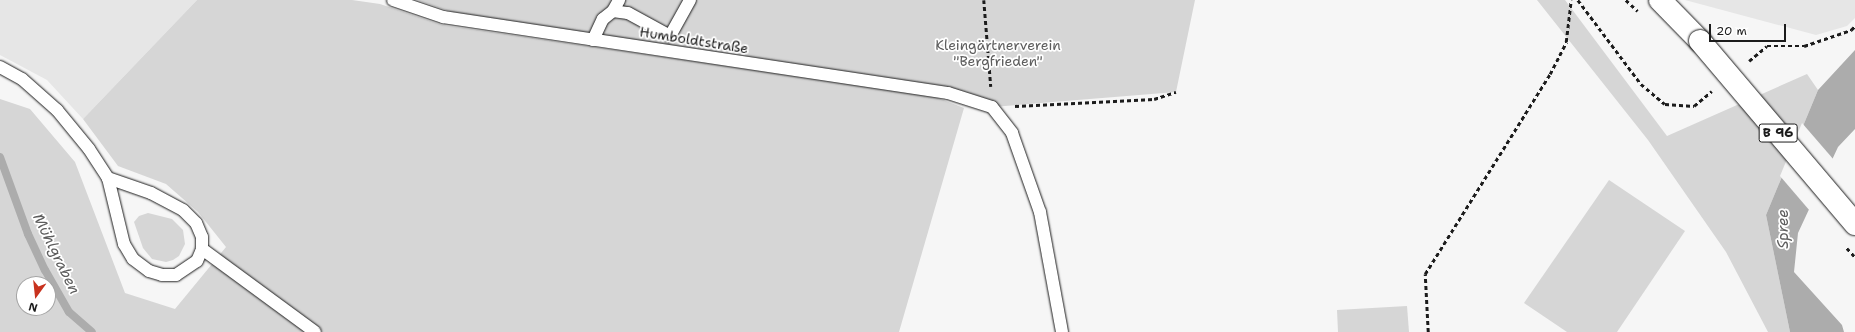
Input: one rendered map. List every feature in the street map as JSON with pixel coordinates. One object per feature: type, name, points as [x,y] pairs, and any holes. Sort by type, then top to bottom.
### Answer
[{"type":"main road","name":"B 96","points":[[1660,0],[1700,41],[1855,224]]},
{"type":"lane","name":"Humboldtstraße","points":[[393,0],[443,17],[948,93],[992,107]]},
{"type":"lane","points":[[593,40],[603,20],[613,11],[619,0]]},
{"type":"lane","points":[[613,11],[628,13],[670,36],[690,0]]},
{"type":"lane","points":[[0,67],[22,79],[57,110],[108,178],[124,244],[138,263],[149,271],[176,275],[196,261],[202,249],[202,238],[196,223],[183,210],[151,192],[108,178]]},
{"type":"lane","points":[[992,107],[1012,133],[1040,212],[1062,332]]},
{"type":"lane","points":[[202,249],[315,332]]},
{"type":"path","points":[[984,0],[992,107],[1154,99],[1176,92]]},
{"type":"path","points":[[1428,332],[1425,274],[1550,74],[1566,42],[1571,0]]},
{"type":"shaded area","points":[[0,0],[197,0],[83,119],[47,80],[0,55]]},
{"type":"shaded area","points":[[1685,0],[1855,0],[1855,18],[1847,26],[1816,35]]},
{"type":"green space","points":[[197,0],[352,0],[380,4],[442,25],[933,96],[964,108],[899,332],[0,332],[0,99],[30,109],[75,162],[125,293],[175,309],[226,247],[198,212],[166,184],[118,166],[83,119]]},
{"type":"green space","name":"Kleingärtnerverein \"Bergfrieden\"","points":[[417,0],[1195,0],[1176,92],[992,107],[667,47],[452,12]]},
{"type":"green space","points":[[1537,0],[1565,0],[1667,136],[1807,74],[1818,90],[1766,215],[1790,332],[1768,332],[1726,252],[1648,140]]},
{"type":"green space","points":[[1609,180],[1685,231],[1617,332],[1567,332],[1524,303]]},
{"type":"green space","points":[[148,213],[172,219],[183,230],[185,244],[179,256],[173,260],[166,262],[152,259],[143,248],[134,222],[139,216]]},
{"type":"green space","points":[[1407,306],[1409,332],[1338,332],[1337,310]]},
{"type":"water","name":"Spree","points":[[1855,50],[1855,129],[1838,147],[1798,233],[1794,272],[1842,325],[1844,332],[1790,332],[1766,215],[1818,90]]},
{"type":"pier","points":[[1802,123],[1834,160],[1810,211],[1780,176]]},
{"type":"waterway","name":"Mühlgraben","points":[[0,157],[28,234],[45,270],[69,312],[92,332]]}]
